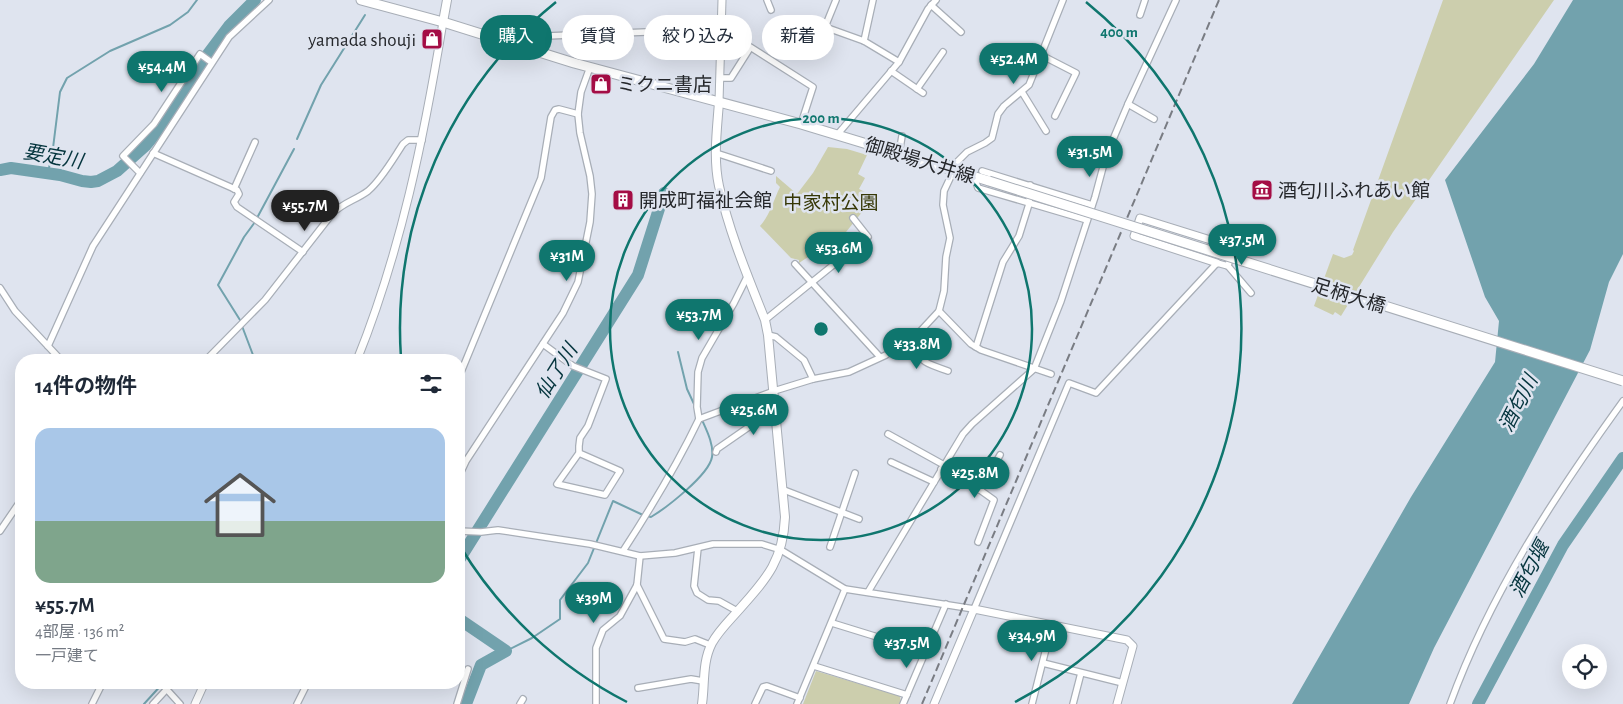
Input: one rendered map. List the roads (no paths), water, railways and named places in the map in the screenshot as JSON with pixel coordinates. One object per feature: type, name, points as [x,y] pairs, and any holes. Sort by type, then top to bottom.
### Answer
[{"type":"main road","name":"御殿場大井線","points":[[361,0],[443,22],[590,67],[801,124],[989,181]]},
{"type":"main road","points":[[443,22],[447,0]]},
{"type":"main road","points":[[702,704],[703,681],[710,645],[737,611],[764,582],[781,550],[786,517],[776,408],[765,320],[732,232],[719,185],[716,153],[719,102]]},
{"type":"main road","name":"足柄大橋","points":[[989,181],[1623,381]]},
{"type":"street","points":[[48,346],[90,252],[210,61],[229,37],[269,0]]},
{"type":"street","points":[[722,0],[722,15]]},
{"type":"street","points":[[767,0],[771,10]]},
{"type":"street","points":[[836,0],[825,27],[864,41],[899,62]]},
{"type":"street","points":[[864,41],[873,0]]},
{"type":"street","points":[[699,419],[774,391],[813,379],[849,372],[880,358],[900,343],[913,339],[938,311],[944,291],[946,257],[950,238],[943,205],[944,191],[958,160],[967,152],[992,138],[998,114],[1004,106],[1030,85],[1063,0]]},
{"type":"street","points":[[1140,15],[1145,0]]},
{"type":"street","points":[[868,592],[963,434],[1034,369],[1061,301],[1106,156],[1176,0]]},
{"type":"street","points":[[837,135],[899,62],[934,2],[961,32]]},
{"type":"street","points":[[360,354],[390,268],[422,140],[443,22]]},
{"type":"street","points":[[552,36],[644,32]]},
{"type":"street","points":[[752,49],[813,87],[801,124]]},
{"type":"street","points":[[917,89],[943,52]]},
{"type":"street","points":[[140,173],[123,156],[150,129],[200,54],[210,61]]},
{"type":"street","points":[[1041,55],[1076,73],[1055,116]]},
{"type":"street","points":[[719,102],[721,60]]},
{"type":"street","points":[[720,78],[731,78],[742,60]]},
{"type":"street","points":[[465,463],[567,306],[578,282],[590,222],[592,194],[578,114],[581,92],[590,67]]},
{"type":"street","points":[[891,71],[923,93]]},
{"type":"street","points":[[1022,92],[1046,131]]},
{"type":"street","points":[[1128,104],[1154,119]]},
{"type":"street","points":[[465,362],[541,178],[552,117],[555,110],[559,109],[578,114]]},
{"type":"street","points":[[898,154],[902,136]]},
{"type":"street","points":[[212,354],[265,300],[340,206],[360,197],[370,189],[403,144],[408,140],[422,140]]},
{"type":"street","points":[[234,189],[254,142]]},
{"type":"street","points":[[153,153],[239,192],[234,205],[303,252]]},
{"type":"street","points":[[716,153],[771,171]]},
{"type":"street","points":[[982,171],[1092,205]]},
{"type":"street","points":[[974,177],[978,188],[1087,220]]},
{"type":"street","points":[[976,347],[1003,262],[1018,236],[1029,204],[1030,185]]},
{"type":"street","points":[[765,320],[868,237],[853,218]]},
{"type":"street","points":[[1251,294],[1228,266],[1134,236],[1140,218],[1233,247],[1265,232]]},
{"type":"street","points":[[1228,266],[1233,247]]},
{"type":"street","points":[[934,704],[1067,381],[1096,393],[1217,263]]},
{"type":"street","points":[[795,264],[880,358]]},
{"type":"street","points":[[622,551],[646,515],[684,450],[699,419],[697,407],[698,372],[702,358],[748,275]]},
{"type":"street","points":[[0,288],[15,311],[55,354]]},
{"type":"street","points":[[938,311],[976,347],[1052,374]]},
{"type":"street","points":[[768,335],[776,337],[804,360],[813,379]]},
{"type":"street","points":[[908,340],[925,363],[948,371]]},
{"type":"street","points":[[543,344],[572,366],[606,379],[588,426],[580,438],[579,453],[557,484],[605,495],[620,470],[579,453]]},
{"type":"street","points":[[1450,704],[1461,673],[1477,639],[1524,549],[1559,493],[1623,401]]},
{"type":"street","points":[[716,452],[717,449],[776,408]]},
{"type":"street","points":[[888,434],[994,500],[978,542]]},
{"type":"street","points":[[980,490],[1000,455]]},
{"type":"street","points":[[892,462],[934,482]]},
{"type":"street","points":[[830,547],[855,473]]},
{"type":"street","points":[[784,490],[859,519]]},
{"type":"street","points":[[0,532],[15,509]]},
{"type":"street","points":[[465,531],[481,532],[498,530],[590,544],[640,556],[675,553],[713,544],[762,544],[781,550],[846,589],[974,609],[1127,640],[1133,646],[1117,704]]},
{"type":"street","points":[[698,548],[694,586],[697,593],[708,600],[719,601],[737,611]]},
{"type":"street","points":[[596,704],[596,648],[603,630],[620,616],[636,585],[640,556]]},
{"type":"street","points":[[636,585],[664,639],[686,642],[695,639],[710,645]]},
{"type":"street","points":[[755,704],[763,686],[767,686],[798,701],[846,589]]},
{"type":"street","points":[[904,704],[946,604]]},
{"type":"street","points":[[832,623],[926,652]]},
{"type":"street","points":[[1032,704],[1052,625]]},
{"type":"street","points":[[1043,663],[1123,683]]},
{"type":"street","points":[[814,666],[907,695]]},
{"type":"street","points":[[465,678],[468,669]]},
{"type":"street","points":[[1073,704],[1081,673]]},
{"type":"street","points":[[638,688],[691,679],[703,681]]},
{"type":"street","points":[[92,704],[100,689]]},
{"type":"street","points":[[195,704],[202,689]]},
{"type":"street","points":[[297,704],[304,689]]},
{"type":"street","points":[[456,704],[461,689]]},
{"type":"street","points":[[153,704],[166,690],[180,704]]},
{"type":"water","name":"酒匂川","points":[[1573,0],[1623,0],[1623,254],[1609,282],[1590,350],[1434,648],[1409,704],[1292,704],[1411,497],[1495,362],[1499,321],[1485,297],[1445,180],[1534,64]]},
{"type":"waterway","points":[[48,173],[60,92],[67,78],[110,51],[170,25],[188,12],[197,0]]},
{"type":"waterway","name":"要定川","points":[[0,170],[11,168],[60,175],[91,182],[98,181],[117,171],[145,146],[156,133],[202,62],[229,26],[255,0]]},
{"type":"waterway","points":[[297,139],[321,85],[365,15]]},
{"type":"waterway","points":[[257,218],[294,149]]},
{"type":"waterway","name":"仙了川","points":[[465,550],[638,275],[664,193]]},
{"type":"waterway","points":[[240,320],[218,285],[244,237],[255,222]]},
{"type":"waterway","points":[[242,326],[253,354]]},
{"type":"waterway","points":[[678,352],[687,389],[694,404]]},
{"type":"waterway","points":[[647,516],[651,517],[676,499],[695,482],[709,464],[712,457],[712,448],[702,420]]},
{"type":"waterway","name":"酒匂堰","points":[[1478,704],[1563,545],[1623,458]]},
{"type":"waterway","points":[[506,651],[532,638],[560,619],[560,600],[588,563],[613,501],[643,515]]},
{"type":"waterway","name":"仙了川","points":[[465,623],[506,651],[481,665],[466,704]]},
{"type":"waterway","points":[[144,704],[158,689]]},
{"type":"railway","points":[[922,704],[1219,0]]},
{"type":"place","name":"yamada shouji","points":[[432,39]]},
{"type":"place","name":"ミクニ書店","points":[[601,84]]},
{"type":"place","name":"酒匂川ふれあい館","points":[[1262,190]]},
{"type":"place","name":"開成町福祉会館","points":[[623,200]]},
{"type":"park label","name":"中家村公園","points":[[831,202]]}]
